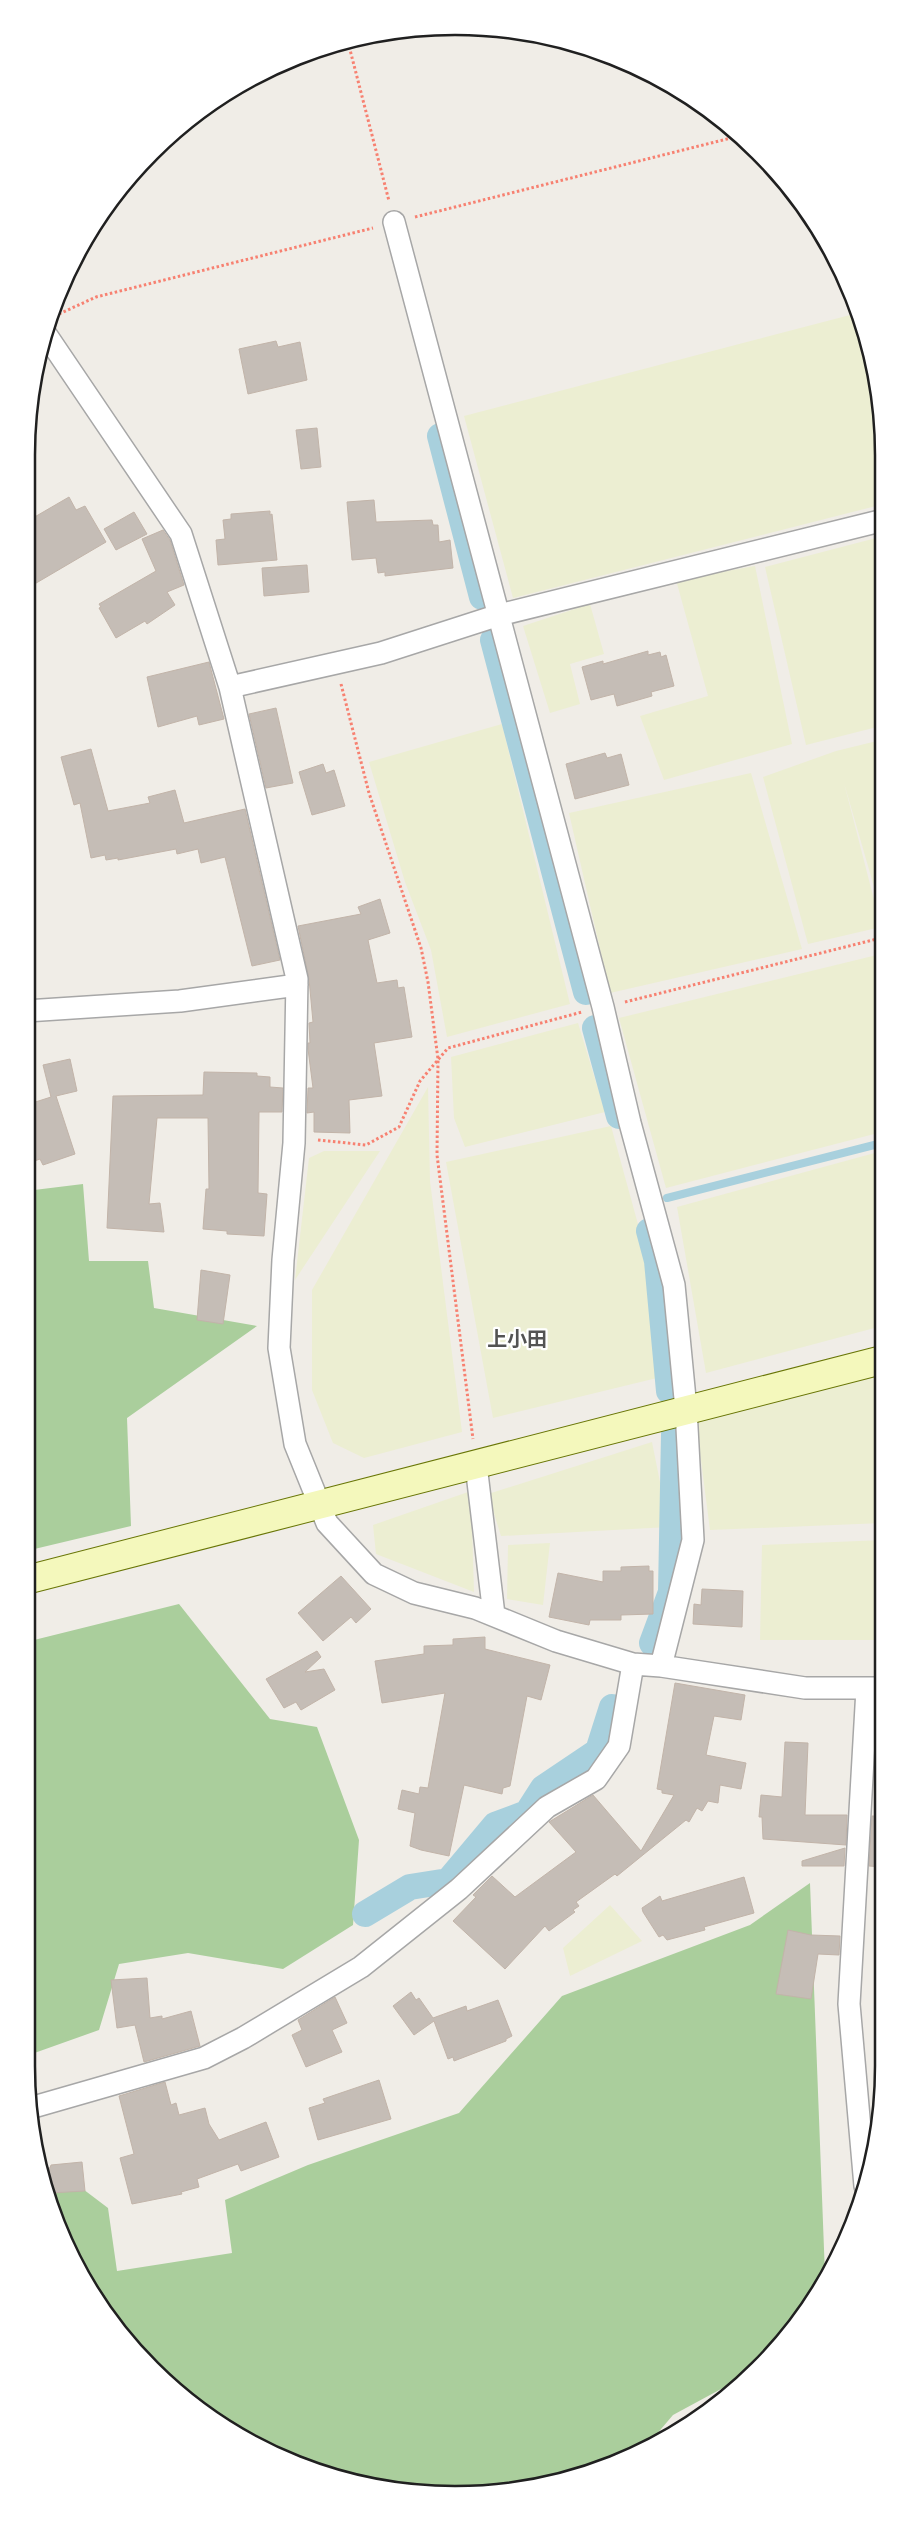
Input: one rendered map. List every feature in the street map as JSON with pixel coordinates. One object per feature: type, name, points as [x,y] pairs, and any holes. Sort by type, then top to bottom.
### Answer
[{"type":"street","points":[[394,222],[603,1007],[630,1123],[674,1286],[686,1409],[693,1540],[661,1666]]},
{"type":"street","points":[[50,341],[181,534],[230,687],[297,979],[294,1143],[283,1260],[279,1348],[295,1444],[319,1506],[327,1523],[374,1574],[414,1593],[476,1608],[556,1641],[633,1664],[661,1666],[805,1688],[875,1689],[849,2004],[863,2165]]},
{"type":"street","points":[[230,687],[381,653],[499,615],[875,523]]},
{"type":"street","points":[[35,1011],[180,1001],[297,986]]},
{"type":"street","points":[[35,1578],[875,1362]]},
{"type":"street","points":[[476,1465],[494,1615]]},
{"type":"street","points":[[37,2106],[204,2058],[242,2038],[361,1967],[459,1889],[546,1807],[596,1779],[619,1746],[633,1664]]},
{"type":"path","points":[[350,48],[394,222]]},
{"type":"path","points":[[59,314],[96,297],[731,138]]},
{"type":"path","points":[[336,662],[368,792],[421,948],[428,982],[438,1059],[437,1155],[476,1465]]},
{"type":"path","points":[[294,1143],[319,1140],[366,1145],[399,1127],[420,1081],[448,1048],[603,1007],[875,939]]},
{"type":"green space","points":[[851,315],[861,346],[871,400],[874,428],[875,506],[513,598],[464,416]]},
{"type":"green space","points":[[875,538],[875,728],[806,745],[765,567]]},
{"type":"green space","points":[[755,566],[792,744],[664,780],[640,716],[708,696],[676,580]]},
{"type":"green space","points":[[590,604],[604,654],[570,664],[580,704],[550,713],[523,626]]},
{"type":"green space","points":[[502,724],[570,1004],[447,1037],[431,950],[405,882],[369,762]]},
{"type":"green space","points":[[875,741],[875,890],[844,783],[875,904],[875,928],[808,944],[763,777],[836,751]]},
{"type":"green space","points":[[751,773],[802,949],[610,993],[569,813]]},
{"type":"green space","points":[[875,955],[875,1134],[666,1188],[619,1018]]},
{"type":"green space","points":[[578,1023],[605,1112],[465,1147],[454,1118],[451,1057]]},
{"type":"green space","points":[[428,1087],[430,1181],[462,1432],[364,1458],[333,1443],[312,1390],[312,1290]]},
{"type":"green space","points":[[611,1126],[650,1268],[661,1377],[493,1418],[446,1162]]},
{"type":"green space","points":[[324,1151],[380,1151],[295,1280],[309,1158]]},
{"type":"green space","points":[[875,1153],[875,1328],[706,1373],[677,1207]]},
{"type":"green space","points":[[83,1184],[89,1261],[148,1261],[154,1308],[257,1326],[127,1418],[131,1526],[35,1549],[35,1190]]},
{"type":"green space","points":[[875,1377],[875,1523],[710,1530],[696,1422]]},
{"type":"green space","points":[[652,1442],[669,1527],[501,1536],[488,1494]]},
{"type":"green space","points":[[471,1491],[474,1592],[376,1554],[373,1525]]},
{"type":"green space","points":[[875,1540],[875,1640],[760,1640],[762,1545]]},
{"type":"green space","points":[[550,1543],[543,1605],[507,1599],[508,1545]]},
{"type":"green space","points":[[179,1604],[270,1719],[317,1727],[359,1840],[353,1925],[283,1969],[188,1953],[119,1964],[99,2030],[35,2053],[35,1640]]},
{"type":"green space","points":[[810,1883],[825,2266],[788,2322],[752,2363],[728,2385],[673,2415],[656,2435],[641,2443],[590,2464],[564,2472],[537,2478],[482,2485],[455,2486],[400,2482],[346,2472],[320,2464],[269,2443],[245,2430],[199,2399],[178,2382],[139,2343],[122,2322],[91,2276],[78,2252],[53,2187],[75,2183],[108,2208],[117,2271],[232,2253],[225,2200],[308,2165],[459,2113],[562,1996],[750,1925]]},
{"type":"green space","points":[[610,1905],[642,1941],[570,1976],[563,1948]]},
{"type":"building","points":[[276,341],[278,347],[300,342],[307,380],[248,394],[239,349]]},
{"type":"building","points":[[317,428],[321,467],[301,469],[296,430]]},
{"type":"building","points":[[69,497],[76,510],[85,506],[106,542],[35,584],[35,517]]},
{"type":"building","points":[[374,500],[376,522],[432,520],[433,525],[438,525],[439,542],[450,540],[453,568],[385,576],[385,572],[378,573],[376,558],[352,560],[347,502]]},
{"type":"building","points":[[270,511],[270,515],[272,514],[277,560],[218,565],[216,540],[225,539],[223,520],[231,519],[231,514]]},
{"type":"building","points":[[134,512],[147,534],[116,550],[104,529]]},
{"type":"building","points":[[163,530],[170,540],[184,585],[167,592],[175,605],[147,624],[145,621],[116,638],[99,608],[101,607],[99,604],[156,571],[142,539]]},
{"type":"building","points":[[307,565],[309,592],[264,596],[262,568]]},
{"type":"building","points":[[648,651],[648,655],[660,652],[661,657],[666,655],[674,686],[651,692],[652,696],[617,706],[614,694],[591,700],[582,667],[603,661],[603,664]]},
{"type":"building","points":[[209,662],[224,719],[199,725],[197,716],[158,727],[147,677]]},
{"type":"building","points":[[276,708],[293,783],[266,788],[249,714]]},
{"type":"building","points":[[91,749],[108,811],[150,803],[148,797],[175,790],[184,823],[245,809],[280,960],[252,966],[225,857],[201,863],[198,849],[177,854],[176,849],[118,860],[118,858],[106,860],[105,855],[91,858],[80,803],[74,805],[61,757]]},
{"type":"building","points":[[605,753],[607,758],[621,754],[629,785],[575,799],[566,764]]},
{"type":"building","points":[[323,764],[326,773],[334,770],[345,806],[312,815],[299,772]]},
{"type":"building","points":[[380,899],[390,933],[368,940],[377,983],[397,980],[398,988],[404,987],[412,1037],[374,1043],[382,1096],[349,1100],[350,1133],[314,1132],[314,1112],[307,1113],[308,1088],[313,1088],[308,1043],[310,1043],[309,1023],[313,1022],[309,979],[298,926],[361,914],[358,907]]},
{"type":"building","points":[[70,1059],[77,1091],[56,1096],[75,1154],[43,1165],[40,1159],[35,1161],[35,1102],[51,1097],[43,1065]]},
{"type":"building","points":[[204,1072],[257,1073],[257,1076],[270,1077],[270,1087],[283,1088],[282,1112],[259,1112],[258,1193],[267,1194],[264,1236],[227,1234],[227,1231],[203,1229],[206,1189],[209,1189],[208,1118],[157,1118],[149,1204],[160,1203],[164,1232],[107,1228],[113,1096],[203,1095]]},
{"type":"building","points":[[201,1270],[230,1275],[223,1324],[197,1320]]},
{"type":"building","points":[[649,1566],[649,1571],[653,1571],[653,1614],[621,1615],[621,1620],[590,1620],[589,1625],[549,1617],[558,1573],[603,1582],[603,1571],[621,1571],[621,1567]]},
{"type":"building","points":[[341,1576],[371,1609],[356,1623],[351,1617],[323,1641],[298,1613]]},
{"type":"building","points":[[702,1589],[743,1591],[742,1627],[693,1624],[694,1604],[701,1605]]},
{"type":"building","points":[[485,1637],[485,1649],[550,1665],[541,1700],[527,1696],[510,1786],[503,1788],[502,1794],[464,1785],[449,1856],[421,1850],[410,1846],[415,1813],[398,1809],[402,1790],[419,1794],[420,1787],[428,1788],[445,1693],[382,1703],[375,1661],[424,1654],[424,1646],[453,1645],[453,1639]]},
{"type":"building","points":[[317,1651],[321,1657],[305,1672],[324,1669],[335,1690],[301,1710],[296,1702],[284,1708],[266,1679]]},
{"type":"building","points":[[675,1683],[745,1695],[741,1720],[714,1716],[706,1755],[746,1763],[741,1789],[720,1785],[718,1803],[708,1801],[702,1811],[697,1808],[689,1822],[686,1820],[617,1876],[615,1874],[576,1902],[579,1906],[573,1910],[575,1912],[549,1931],[545,1926],[505,1969],[453,1921],[476,1897],[473,1895],[492,1876],[515,1897],[576,1852],[549,1822],[593,1795],[641,1851],[674,1795],[662,1793],[662,1790],[657,1789]]},
{"type":"building","points":[[785,1742],[808,1743],[805,1815],[847,1815],[846,1845],[763,1839],[762,1817],[759,1817],[761,1795],[782,1797]]},
{"type":"building","points":[[872,1816],[875,1816],[875,1866],[869,1866]]},
{"type":"building","points":[[845,1848],[844,1866],[802,1866],[802,1861]]},
{"type":"building","points":[[744,1877],[754,1913],[704,1927],[705,1930],[667,1940],[663,1935],[659,1937],[643,1912],[642,1908],[660,1896],[662,1901]]},
{"type":"building","points":[[788,1930],[811,1935],[840,1936],[839,1955],[818,1954],[811,1999],[776,1994]]},
{"type":"building","points":[[147,1978],[150,2018],[162,2016],[162,2019],[191,2011],[200,2046],[144,2062],[135,2025],[117,2028],[111,1980]]},
{"type":"building","points":[[411,1992],[416,2000],[419,1998],[433,2018],[466,2006],[467,2011],[498,2000],[512,2036],[506,2039],[506,2041],[454,2061],[453,2057],[448,2059],[434,2021],[414,2035],[393,2006]]},
{"type":"building","points":[[335,1997],[347,2023],[332,2030],[342,2052],[306,2067],[292,2035],[302,2030],[298,2020]]},
{"type":"building","points":[[379,2080],[391,2119],[318,2140],[309,2108],[325,2103],[323,2099]]},
{"type":"building","points":[[165,2082],[171,2105],[176,2103],[179,2115],[205,2108],[209,2124],[219,2140],[266,2122],[279,2157],[241,2171],[238,2164],[197,2179],[199,2187],[181,2192],[182,2194],[132,2204],[120,2158],[134,2154],[119,2096]]},
{"type":"building","points":[[82,2162],[85,2191],[54,2193],[47,2168],[50,2168],[51,2165]]},
{"type":"waterway","points":[[440,436],[482,597]]},
{"type":"waterway","points":[[493,640],[586,992]]},
{"type":"waterway","points":[[595,1028],[619,1116]]},
{"type":"waterway","points":[[667,1198],[875,1145]]},
{"type":"waterway","points":[[649,1231],[657,1261],[669,1391]]},
{"type":"waterway","points":[[652,1643],[671,1592],[674,1434]]},
{"type":"waterway","points":[[365,1914],[410,1887],[448,1881],[495,1825],[527,1813],[543,1788],[598,1751],[612,1707]]},
{"type":"district","name":"上小田","points":[[517,1339]]}]
